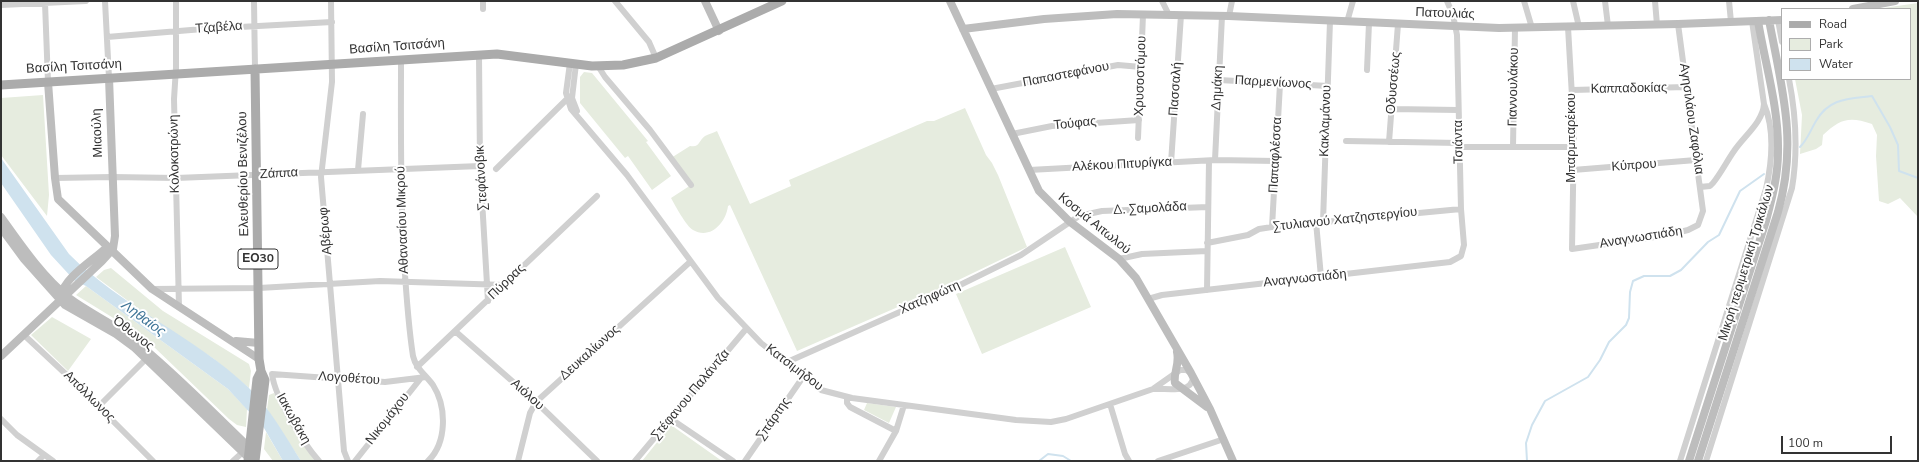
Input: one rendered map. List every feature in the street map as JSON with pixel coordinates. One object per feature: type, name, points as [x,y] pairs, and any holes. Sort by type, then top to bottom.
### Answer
[{"type":"main road","name":"Βασίλη Τσιτσάνη","points":[[1,85],[505,54],[598,66],[637,63],[656,58],[719,31],[782,1]]},
{"type":"main road","name":"Ελευθερίου Βενιζέλου","points":[[251,456],[256,431],[261,377],[259,359],[260,342],[255,69]]},
{"type":"street","points":[[1,5],[86,1]]},
{"type":"street","name":"Μιαούλη","points":[[105,1],[115,236],[109,249]]},
{"type":"street","name":"Κολοκοτρώνη","points":[[176,1],[174,98],[179,307]]},
{"type":"street","name":"Ελευθερίου Βενιζέλου","points":[[254,1],[255,69]]},
{"type":"street","name":"Αβέρωφ","points":[[331,1],[332,82],[320,172],[331,284],[344,451],[348,461]]},
{"type":"street","points":[[483,1],[483,9]]},
{"type":"street","points":[[615,1],[649,42],[656,58]]},
{"type":"street","points":[[706,1],[719,31]]},
{"type":"street","name":"Κοσμά Αιτωλού","points":[[950,1],[1042,195],[1069,221],[1119,259],[1133,274],[1177,348],[1210,409],[1233,461]]},
{"type":"street","points":[[1162,1],[1169,15]]},
{"type":"street","name":"Δημάκη","points":[[1207,290],[1208,206],[1225,16],[1232,1]]},
{"type":"street","points":[[1347,22],[1353,1]]},
{"type":"street","name":"Τσιάντα","points":[[1447,1],[1456,26],[1461,209],[1464,245],[1461,256]]},
{"type":"street","points":[[1524,1],[1532,28]]},
{"type":"street","points":[[1573,1],[1579,27]]},
{"type":"street","points":[[1605,1],[1608,26]]},
{"type":"street","points":[[1655,1],[1657,25]]},
{"type":"street","points":[[1729,1],[1731,22]]},
{"type":"street","points":[[1858,8],[1895,1]]},
{"type":"street","points":[[45,3],[48,82],[55,178],[58,199],[152,289],[234,341],[259,359]]},
{"type":"street","name":"Πατουλιάς","points":[[963,29],[1073,17],[1143,15],[1225,16],[1515,28],[1657,25],[1780,20]]},
{"type":"street","name":"Χρυσοστόμου","points":[[1138,138],[1143,15]]},
{"type":"street","name":"Πασσαλή","points":[[1171,163],[1181,15]]},
{"type":"street","name":"Μικρή περιμετρική Τρικάλων","points":[[1698,461],[1778,212],[1785,178],[1788,146],[1787,119],[1769,20]]},
{"type":"street","points":[[1780,20],[1781,31]]},
{"type":"street","name":"Κακλαμάνου","points":[[1321,278],[1320,222],[1328,86],[1330,21]]},
{"type":"street","points":[[1680,461],[1766,189],[1770,165],[1771,139],[1768,113],[1764,104],[1755,21]]},
{"type":"street","name":"Μικρή περιμετρική Τρικάλων","points":[[1689,461],[1766,221],[1775,187],[1778,159],[1778,138],[1755,21]]},
{"type":"street","name":"Τζαβέλα","points":[[107,37],[255,25],[332,22]]},
{"type":"street","points":[[1367,70],[1369,23]]},
{"type":"street","name":"Οδυσσέως","points":[[1389,142],[1398,24]]},
{"type":"street","name":"Αγησιλάου Ζαφόλια","points":[[1678,24],[1700,188],[1702,215]]},
{"type":"street","name":"Μπαρμπαρέκου","points":[[1568,27],[1574,147],[1572,249]]},
{"type":"street","name":"Γιαννουλάκου","points":[[1513,147],[1515,28]]},
{"type":"street","name":"Στεφάνοβικ","points":[[478,55],[480,166],[488,301]]},
{"type":"street","name":"Αθανασίου Μικρού","points":[[401,60],[400,168],[405,281],[413,354],[417,367],[423,377],[432,384],[439,399],[442,423],[440,446],[436,453],[428,461]]},
{"type":"street","points":[[496,169],[567,99],[573,63]]},
{"type":"street","points":[[572,107],[573,63]]},
{"type":"street","points":[[598,66],[604,77],[650,130],[691,185]]},
{"type":"street","name":"Παπαστεφάνου","points":[[991,89],[1118,66],[1141,67]]},
{"type":"street","name":"Παρμενίωνος","points":[[1219,80],[1328,86]]},
{"type":"street","points":[[1706,461],[1792,188],[1795,160],[1796,123],[1789,80]]},
{"type":"street","name":"Παπαφλέσσα","points":[[1272,227],[1280,84]]},
{"type":"street","name":"Καππαδοκίας","points":[[1572,90],[1686,87]]},
{"type":"street","points":[[567,99],[572,107]]},
{"type":"street","points":[[1700,188],[1710,186],[1713,183],[1740,143],[1761,117],[1764,104]]},
{"type":"street","points":[[552,113],[572,107]]},
{"type":"street","name":"Κατσιμήδου","points":[[572,107],[627,175],[718,298],[746,329],[785,363],[821,390],[863,400],[1043,422],[1066,419],[1153,389]]},
{"type":"street","points":[[1392,109],[1458,110]]},
{"type":"street","points":[[358,170],[363,114]]},
{"type":"street","name":"Τούφας","points":[[1012,134],[1060,125],[1139,120]]},
{"type":"street","points":[[1346,141],[1513,147],[1574,147]]},
{"type":"street","name":"Κύπρου","points":[[1573,170],[1696,160]]},
{"type":"street","name":"Αλέκου Πιτυρίγκα","points":[[1029,170],[1212,161],[1276,161]]},
{"type":"street","name":"Ζάππα","points":[[55,178],[112,176],[176,178],[480,166]]},
{"type":"street","name":"Πύρρας","points":[[417,367],[597,196]]},
{"type":"street","name":"Δ. Σαμολάδα","points":[[1069,221],[1083,215],[1102,211],[1208,206]]},
{"type":"street","name":"Στυλιανού Χατζηστεργίου","points":[[1207,243],[1248,235],[1259,229],[1272,227],[1461,209]]},
{"type":"street","name":"Αναγνωστιάδη","points":[[1572,249],[1668,235],[1688,230],[1698,225],[1702,215]]},
{"type":"street","points":[[1,217],[26,251],[65,292]]},
{"type":"street","name":"Χατζηφώτη","points":[[785,363],[956,287],[1021,255],[1069,221]]},
{"type":"street","points":[[1,228],[24,259],[65,292],[125,333],[251,456]]},
{"type":"street","points":[[1,356],[24,335],[65,292],[102,261],[109,249]]},
{"type":"street","points":[[65,292],[87,262],[109,249]]},
{"type":"street","points":[[1119,259],[1142,254],[1207,251]]},
{"type":"street","name":"Αναγνωστιάδη","points":[[1148,299],[1162,295],[1321,278],[1450,262],[1461,256]]},
{"type":"street","name":"Δευκαλίωνος","points":[[518,461],[530,413],[536,402],[690,262]]},
{"type":"street","points":[[152,289],[259,288],[405,281],[505,285]]},
{"type":"street","name":"Στέφανου Παλάντζα","points":[[635,461],[746,329]]},
{"type":"street","name":"Αιόλου","points":[[455,331],[536,402],[598,461]]},
{"type":"street","name":"Απόλλωνος","points":[[24,335],[153,461]]},
{"type":"street","points":[[234,341],[260,342]]},
{"type":"street","points":[[1177,348],[1179,363],[1175,383],[1210,409]]},
{"type":"street","points":[[98,406],[149,357]]},
{"type":"street","points":[[1183,370],[1192,376],[1190,386],[1182,388],[1153,389],[1183,370]]},
{"type":"street","name":"Λογοθέτου","points":[[272,374],[394,382],[423,377]]},
{"type":"street","name":"Ιακωβάκη","points":[[272,374],[274,386],[280,398],[304,442],[319,461]]},
{"type":"street","name":"Νικομάχου","points":[[355,461],[423,377]]},
{"type":"street","name":"Σπάρτης","points":[[745,461],[803,377]]},
{"type":"street","points":[[847,397],[848,406],[896,431]]},
{"type":"street","points":[[859,412],[863,400]]},
{"type":"street","points":[[1110,404],[1124,454],[1129,461]]},
{"type":"street","points":[[878,461],[896,431],[904,405]]},
{"type":"street","points":[[1,419],[17,435],[53,461]]},
{"type":"street","points":[[671,419],[734,461]]},
{"type":"street","points":[[1158,461],[1224,440]]},
{"type":"street","points":[[38,461],[44,455]]},
{"type":"street","points":[[233,461],[251,456]]},
{"type":"green space","points":[[1918,3],[1918,217],[1900,198],[1888,204],[1879,201],[1876,156],[1877,135],[1872,124],[1857,120],[1845,120],[1840,122],[1823,135],[1822,145],[1816,149],[1800,154],[1802,115],[1795,80],[1911,80],[1911,8],[1883,8]]},
{"type":"green space","points":[[584,72],[592,73],[648,141],[646,142],[671,176],[652,190],[628,156],[625,158],[580,103],[580,77]]},
{"type":"green space","points":[[43,95],[49,195],[47,216],[1,155],[1,98]]},
{"type":"green space","points":[[965,108],[986,155],[998,175],[1027,247],[946,286],[797,351],[730,205],[728,206],[727,212],[721,224],[711,231],[699,233],[690,228],[671,198],[691,185],[671,158],[690,146],[696,146],[705,136],[717,131],[750,204],[791,186],[789,180],[927,121],[934,121]]},
{"type":"green space","points":[[1065,247],[1091,307],[982,354],[956,294]]},
{"type":"green space","points":[[111,268],[163,311],[249,364],[251,371],[249,388],[214,359],[147,315],[96,277],[104,270]]},
{"type":"green space","points":[[86,286],[228,389],[247,409],[246,427],[237,425],[229,419],[153,346],[128,327],[76,295]]},
{"type":"green space","points":[[52,317],[91,339],[68,371],[31,335]]},
{"type":"green space","points":[[274,393],[318,461],[301,461],[267,409],[269,395]]},
{"type":"green space","points":[[867,403],[896,407],[889,423],[864,410]]},
{"type":"green space","points":[[671,425],[722,461],[642,461]]},
{"type":"green space","points":[[266,432],[283,461],[273,461],[264,449]]},
{"type":"water","name":"Ληθαίος","points":[[1,158],[69,254],[112,290],[205,352],[248,387],[270,413],[301,461],[283,461],[264,428],[228,389],[86,286],[75,281],[51,255],[1,183]]},
{"type":"waterway","points":[[1800,147],[1807,138],[1821,113],[1827,108],[1847,99],[1872,96],[1890,127],[1898,145],[1899,171],[1918,178]]},
{"type":"waterway","points":[[1527,461],[1526,443],[1532,425],[1545,401],[1588,377],[1600,360],[1609,342],[1626,325],[1629,318],[1630,292],[1633,281],[1644,276],[1670,276],[1681,270],[1708,242],[1719,235],[1740,191],[1764,174]]},
{"type":"waterway","points":[[1039,461],[1048,454],[1063,456],[1071,461]]}]
